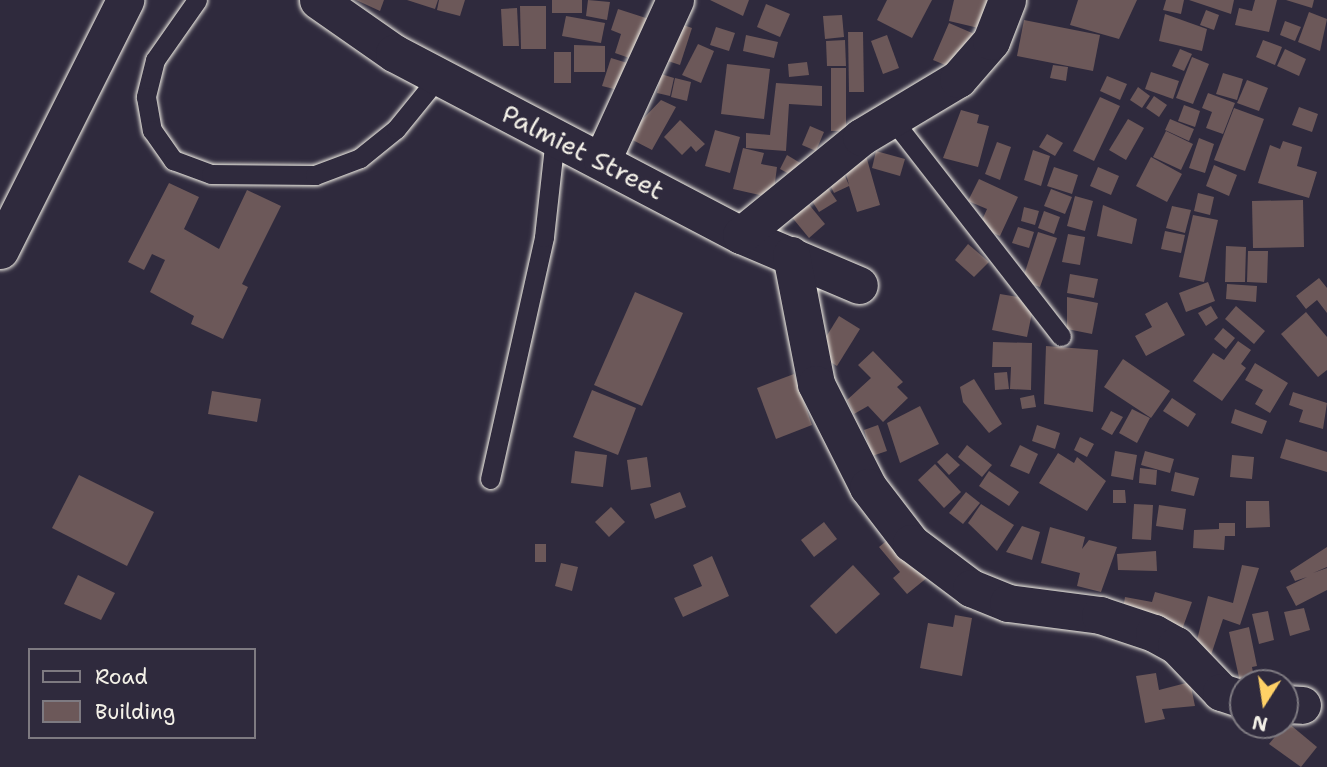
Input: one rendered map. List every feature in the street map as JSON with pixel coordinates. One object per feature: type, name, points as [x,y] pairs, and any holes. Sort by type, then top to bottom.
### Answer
[{"type":"street","points":[[0,250],[125,0]]},
{"type":"street","name":"Palmiet Street","points":[[318,0],[439,76],[741,235],[859,285]]},
{"type":"street","points":[[602,160],[675,0]]},
{"type":"street","points":[[741,235],[794,186],[975,63],[1007,0]]},
{"type":"street","points":[[791,255],[816,384],[868,487],[911,543],[971,588],[1008,603],[1100,615],[1154,633],[1176,645],[1221,692],[1229,695]]},
{"type":"lane","points":[[197,0],[155,60],[146,97],[152,130],[173,160],[211,174],[315,174],[360,158],[396,129],[439,76]]},
{"type":"lane","points":[[892,119],[1061,336]]},
{"type":"lane","points":[[490,479],[544,237],[555,137]]},
{"type":"building","points":[[356,0],[384,0],[380,11]]},
{"type":"building","points":[[407,0],[438,0],[435,9]]},
{"type":"building","points":[[439,0],[465,0],[460,16],[437,10]]},
{"type":"building","points":[[552,0],[582,0],[582,13],[552,13]]},
{"type":"building","points":[[588,0],[610,2],[607,20],[586,16]]},
{"type":"building","points":[[710,0],[749,0],[743,16]]},
{"type":"building","points":[[887,0],[932,0],[912,38],[877,20]]},
{"type":"building","points":[[954,0],[994,0],[987,30],[949,21]]},
{"type":"building","points":[[1078,0],[1137,0],[1119,39],[1070,25]]},
{"type":"building","points":[[1166,0],[1184,0],[1181,14],[1163,10]]},
{"type":"building","points":[[1189,0],[1234,0],[1231,14]]},
{"type":"building","points":[[1255,0],[1277,0],[1269,32],[1235,25],[1239,8],[1252,11]]},
{"type":"building","points":[[1286,0],[1314,0],[1312,8]]},
{"type":"building","points":[[766,4],[790,14],[780,37],[757,27]]},
{"type":"building","points":[[520,6],[546,6],[546,49],[521,49]]},
{"type":"building","points":[[517,8],[519,46],[503,46],[501,9]]},
{"type":"building","points":[[618,9],[649,19],[635,60],[615,53],[621,34],[611,30]]},
{"type":"building","points":[[1206,10],[1219,15],[1214,30],[1200,25]]},
{"type":"building","points":[[1309,12],[1327,19],[1320,51],[1298,42]]},
{"type":"building","points":[[1165,14],[1207,29],[1202,51],[1159,41]]},
{"type":"building","points":[[842,15],[844,37],[825,39],[823,16]]},
{"type":"building","points":[[566,16],[605,23],[601,43],[562,36]]},
{"type":"building","points":[[1024,20],[1100,35],[1093,71],[1017,56]]},
{"type":"building","points":[[671,21],[692,28],[680,65],[662,59]]},
{"type":"building","points":[[1285,21],[1301,27],[1295,41],[1280,35]]},
{"type":"building","points":[[949,23],[979,36],[970,57],[957,52],[950,67],[933,60]]},
{"type":"building","points":[[716,27],[735,33],[729,51],[710,45]]},
{"type":"building","points":[[848,32],[863,32],[864,92],[849,92]]},
{"type":"building","points":[[746,35],[778,42],[774,58],[743,51]]},
{"type":"building","points":[[887,35],[899,68],[883,74],[871,41]]},
{"type":"building","points":[[845,40],[846,66],[827,66],[826,41]]},
{"type":"building","points":[[1263,40],[1282,47],[1275,65],[1256,57]]},
{"type":"building","points":[[698,44],[714,51],[701,83],[682,75]]},
{"type":"building","points":[[574,45],[605,46],[605,72],[574,72]]},
{"type":"building","points":[[1180,49],[1192,54],[1184,71],[1172,66]]},
{"type":"building","points":[[1285,49],[1306,59],[1299,76],[1277,66]]},
{"type":"building","points":[[554,52],[571,52],[571,83],[554,83]]},
{"type":"building","points":[[1192,57],[1209,64],[1193,104],[1176,98]]},
{"type":"building","points":[[611,58],[634,65],[626,92],[602,86]]},
{"type":"building","points":[[807,62],[809,75],[789,77],[788,64]]},
{"type":"building","points":[[727,64],[770,69],[764,119],[721,114]]},
{"type":"building","points":[[1053,65],[1068,67],[1066,81],[1050,78]]},
{"type":"building","points":[[831,68],[846,68],[846,131],[831,131]]},
{"type":"building","points":[[1151,72],[1179,81],[1173,99],[1145,89]]},
{"type":"building","points":[[1223,73],[1243,79],[1237,100],[1216,94]]},
{"type":"building","points":[[661,74],[674,78],[670,96],[657,93]]},
{"type":"building","points":[[1107,76],[1127,84],[1120,100],[1100,91]]},
{"type":"building","points":[[675,78],[691,82],[687,101],[671,97]]},
{"type":"building","points":[[1247,80],[1268,88],[1259,111],[1237,103]]},
{"type":"building","points":[[776,83],[822,86],[822,106],[789,104],[786,151],[746,148],[746,133],[770,135]]},
{"type":"building","points":[[1138,87],[1150,96],[1142,108],[1130,100]]},
{"type":"building","points":[[1208,93],[1235,103],[1223,134],[1206,128],[1212,112],[1202,108]]},
{"type":"building","points":[[1154,96],[1167,105],[1159,117],[1146,108]]},
{"type":"building","points":[[1100,97],[1120,106],[1094,161],[1073,151]]},
{"type":"building","points":[[661,100],[676,107],[652,150],[623,135],[633,117],[641,121]]},
{"type":"building","points":[[1184,105],[1200,111],[1195,127],[1178,121]]},
{"type":"building","points":[[1299,107],[1318,114],[1312,132],[1292,125]]},
{"type":"building","points":[[1234,108],[1264,119],[1245,171],[1214,160]]},
{"type":"building","points":[[961,110],[979,115],[977,123],[989,126],[978,167],[943,158]]},
{"type":"building","points":[[1128,119],[1144,128],[1126,160],[1109,150]]},
{"type":"building","points":[[1170,119],[1194,129],[1189,141],[1165,130]]},
{"type":"building","points":[[680,120],[705,144],[696,152],[691,146],[682,155],[664,137]]},
{"type":"building","points":[[810,126],[824,132],[816,151],[802,145]]},
{"type":"building","points":[[715,130],[740,137],[730,173],[705,166]]},
{"type":"building","points":[[1166,131],[1193,144],[1181,170],[1153,157]]},
{"type":"building","points":[[1047,134],[1063,143],[1055,156],[1039,147]]},
{"type":"building","points":[[1199,138],[1214,144],[1205,173],[1189,168]]},
{"type":"building","points":[[1283,141],[1302,147],[1297,166],[1317,172],[1309,198],[1258,183],[1270,145],[1280,149]]},
{"type":"building","points":[[997,142],[1011,147],[1000,180],[985,174]]},
{"type":"building","points":[[743,148],[764,153],[761,164],[777,167],[773,198],[733,189]]},
{"type":"building","points":[[1033,150],[1050,156],[1041,186],[1024,180]]},
{"type":"building","points":[[876,151],[905,159],[900,176],[872,168]]},
{"type":"building","points":[[865,152],[880,205],[857,212],[849,186],[834,193],[822,168],[838,161],[849,185],[842,159]]},
{"type":"building","points":[[787,155],[802,164],[795,177],[780,169]]},
{"type":"building","points":[[1151,157],[1182,174],[1167,202],[1136,186]]},
{"type":"building","points":[[1214,165],[1237,175],[1229,196],[1206,186]]},
{"type":"building","points":[[1054,167],[1078,175],[1072,194],[1047,186]]},
{"type":"building","points":[[1098,167],[1119,176],[1111,195],[1090,186]]},
{"type":"building","points":[[979,179],[1018,197],[1000,236],[979,227],[987,209],[968,201]]},
{"type":"building","points":[[824,182],[837,201],[819,212],[807,193]]},
{"type":"building","points":[[169,183],[199,197],[184,229],[219,249],[247,190],[281,206],[242,284],[248,287],[223,339],[191,324],[194,316],[150,292],[165,260],[152,254],[144,270],[128,262]]},
{"type":"building","points":[[1051,189],[1072,197],[1065,214],[1044,206]]},
{"type":"building","points":[[1198,193],[1214,197],[1210,215],[1194,211]]},
{"type":"building","points":[[802,196],[825,224],[809,238],[786,210]]},
{"type":"building","points":[[1075,196],[1093,201],[1085,231],[1067,226]]},
{"type":"building","points":[[1303,200],[1304,247],[1253,248],[1252,201]]},
{"type":"building","points":[[1103,205],[1137,219],[1132,244],[1097,236]]},
{"type":"building","points":[[1172,206],[1191,210],[1185,233],[1166,228]]},
{"type":"building","points":[[1024,207],[1039,211],[1035,225],[1021,221]]},
{"type":"building","points":[[1044,211],[1060,217],[1054,234],[1038,228]]},
{"type":"building","points":[[1193,215],[1218,220],[1204,282],[1179,277]]},
{"type":"building","points":[[1018,227],[1034,232],[1029,248],[1012,243]]},
{"type":"building","points":[[1165,231],[1185,235],[1181,253],[1161,249]]},
{"type":"building","points":[[1038,232],[1057,238],[1040,287],[1022,281]]},
{"type":"building","points":[[1068,234],[1085,237],[1080,265],[1062,262]]},
{"type":"building","points":[[968,244],[989,262],[974,277],[955,260]]},
{"type":"building","points":[[1226,246],[1246,247],[1245,282],[1225,282]]},
{"type":"building","points":[[1248,251],[1268,251],[1267,283],[1247,282]]},
{"type":"building","points":[[1070,274],[1098,279],[1094,298],[1067,293]]},
{"type":"building","points":[[1319,278],[1327,288],[1327,313],[1317,300],[1306,309],[1296,296]]},
{"type":"building","points":[[1208,282],[1215,301],[1186,312],[1179,293]]},
{"type":"building","points":[[1227,284],[1257,286],[1256,302],[1226,299]]},
{"type":"building","points":[[635,292],[683,313],[642,406],[594,385]]},
{"type":"building","points":[[1000,294],[1018,297],[1032,313],[1027,337],[992,330]]},
{"type":"building","points":[[1067,297],[1098,303],[1092,334],[1067,329]]},
{"type":"building","points":[[1167,302],[1185,335],[1146,356],[1135,336],[1152,327],[1145,314]]},
{"type":"building","points":[[1211,306],[1218,318],[1206,326],[1198,313]]},
{"type":"building","points":[[1236,306],[1265,331],[1254,344],[1225,319]]},
{"type":"building","points":[[1306,312],[1327,337],[1327,370],[1318,377],[1281,334]]},
{"type":"building","points":[[839,316],[860,329],[837,366],[816,353]]},
{"type":"building","points":[[1223,328],[1235,338],[1226,349],[1214,339]]},
{"type":"building","points":[[1238,341],[1251,350],[1241,364],[1246,368],[1222,401],[1193,381],[1213,353],[1224,360]]},
{"type":"building","points":[[993,342],[1032,343],[1031,390],[1010,389],[1011,367],[992,367]]},
{"type":"building","points":[[1046,346],[1098,350],[1093,412],[1044,404]]},
{"type":"building","points":[[873,351],[903,382],[897,387],[908,398],[883,422],[868,406],[854,414],[847,400],[871,378],[858,365]]},
{"type":"building","points":[[1123,359],[1170,391],[1151,418],[1104,387]]},
{"type":"building","points":[[1255,363],[1288,383],[1270,413],[1255,404],[1263,390],[1245,380]]},
{"type":"building","points":[[1007,372],[1009,389],[995,390],[994,373]]},
{"type":"building","points":[[794,374],[812,425],[776,439],[757,388]]},
{"type":"building","points":[[974,379],[1002,424],[989,433],[963,402],[960,387]]},
{"type":"building","points":[[592,390],[636,408],[618,455],[573,437]]},
{"type":"building","points":[[212,391],[261,399],[257,422],[208,414]]},
{"type":"building","points":[[1293,392],[1327,403],[1323,429],[1299,422],[1303,410],[1289,405]]},
{"type":"building","points":[[1034,395],[1036,407],[1022,409],[1020,398]]},
{"type":"building","points":[[1172,398],[1196,414],[1188,427],[1163,411]]},
{"type":"building","points":[[920,406],[939,444],[900,463],[887,423]]},
{"type":"building","points":[[1132,409],[1150,418],[1137,443],[1119,433]]},
{"type":"building","points":[[1235,409],[1267,421],[1262,434],[1231,423]]},
{"type":"building","points":[[1111,411],[1123,417],[1112,435],[1101,429]]},
{"type":"building","points":[[878,425],[887,451],[872,456],[864,430]]},
{"type":"building","points":[[1037,425],[1060,433],[1055,449],[1032,441]]},
{"type":"building","points":[[1080,437],[1094,444],[1087,457],[1074,450]]},
{"type":"building","points":[[1286,439],[1327,452],[1327,472],[1280,458]]},
{"type":"building","points":[[967,445],[992,465],[982,477],[958,457]]},
{"type":"building","points":[[1020,445],[1038,454],[1029,474],[1010,466]]},
{"type":"building","points":[[575,451],[607,455],[603,487],[571,483]]},
{"type":"building","points":[[1115,451],[1137,455],[1133,480],[1111,476]]},
{"type":"building","points":[[1145,451],[1174,459],[1170,473],[1141,465]]},
{"type":"building","points":[[947,453],[960,465],[949,475],[937,462]]},
{"type":"building","points":[[1058,453],[1074,463],[1077,457],[1106,481],[1087,511],[1039,483]]},
{"type":"building","points":[[1232,455],[1254,457],[1252,479],[1230,477]]},
{"type":"building","points":[[647,457],[651,487],[631,490],[627,460]]},
{"type":"building","points":[[935,464],[961,492],[944,508],[918,480]]},
{"type":"building","points":[[1140,468],[1157,470],[1156,485],[1139,483]]},
{"type":"building","points":[[989,471],[1019,492],[1009,506],[979,486]]},
{"type":"building","points":[[1175,472],[1199,478],[1194,496],[1171,491]]},
{"type":"building","points":[[79,475],[154,512],[127,566],[52,528]]},
{"type":"building","points":[[1113,490],[1125,490],[1126,503],[1113,503]]},
{"type":"building","points":[[680,492],[686,507],[655,519],[650,504]]},
{"type":"building","points":[[966,492],[980,503],[963,524],[949,513]]},
{"type":"building","points":[[1246,501],[1269,501],[1270,527],[1246,528]]},
{"type":"building","points":[[981,504],[1014,525],[997,551],[968,523]]},
{"type":"building","points":[[1134,504],[1153,505],[1151,540],[1132,539]]},
{"type":"building","points":[[1159,505],[1186,509],[1183,530],[1156,526]]},
{"type":"building","points":[[611,507],[625,522],[609,537],[595,522]]},
{"type":"building","points":[[824,522],[837,539],[814,557],[801,540]]},
{"type":"building","points":[[1219,523],[1235,523],[1235,536],[1225,536],[1224,550],[1193,548],[1194,530],[1219,529]]},
{"type":"building","points":[[1022,526],[1040,532],[1032,560],[1006,552]]},
{"type":"building","points":[[1050,527],[1085,537],[1082,549],[1089,540],[1117,547],[1101,592],[1077,586],[1080,573],[1041,563]]},
{"type":"building","points":[[890,538],[928,577],[907,594],[893,578],[900,572],[879,547]]},
{"type":"building","points":[[535,544],[546,544],[546,562],[535,562]]},
{"type":"building","points":[[1327,547],[1327,567],[1313,573],[1327,568],[1327,590],[1296,606],[1286,587],[1307,577],[1295,581],[1290,571]]},
{"type":"building","points":[[1156,551],[1157,571],[1118,570],[1117,554]]},
{"type":"building","points":[[712,556],[729,596],[683,617],[674,598],[702,586],[693,565]]},
{"type":"building","points":[[561,563],[578,567],[572,591],[555,586]]},
{"type":"building","points":[[853,565],[880,594],[836,634],[810,606]]},
{"type":"building","points":[[1242,565],[1259,568],[1240,625],[1223,619],[1210,658],[1194,652],[1208,596],[1233,603]]},
{"type":"building","points":[[78,575],[115,593],[101,620],[64,604]]},
{"type":"building","points":[[1155,592],[1192,602],[1179,638],[1122,615],[1125,597],[1152,602]]},
{"type":"building","points":[[1304,608],[1310,630],[1290,636],[1284,612]]},
{"type":"building","points":[[1268,611],[1274,640],[1259,644],[1252,614]]},
{"type":"building","points":[[955,615],[972,618],[962,676],[920,668],[928,623],[953,627]]},
{"type":"building","points":[[1249,627],[1257,666],[1252,669],[1237,669],[1229,632]]},
{"type":"building","points":[[1156,673],[1159,690],[1190,682],[1195,706],[1162,709],[1165,719],[1145,723],[1136,676]]},
{"type":"building","points":[[1299,732],[1317,747],[1301,767],[1269,744],[1273,739],[1299,739]]}]
